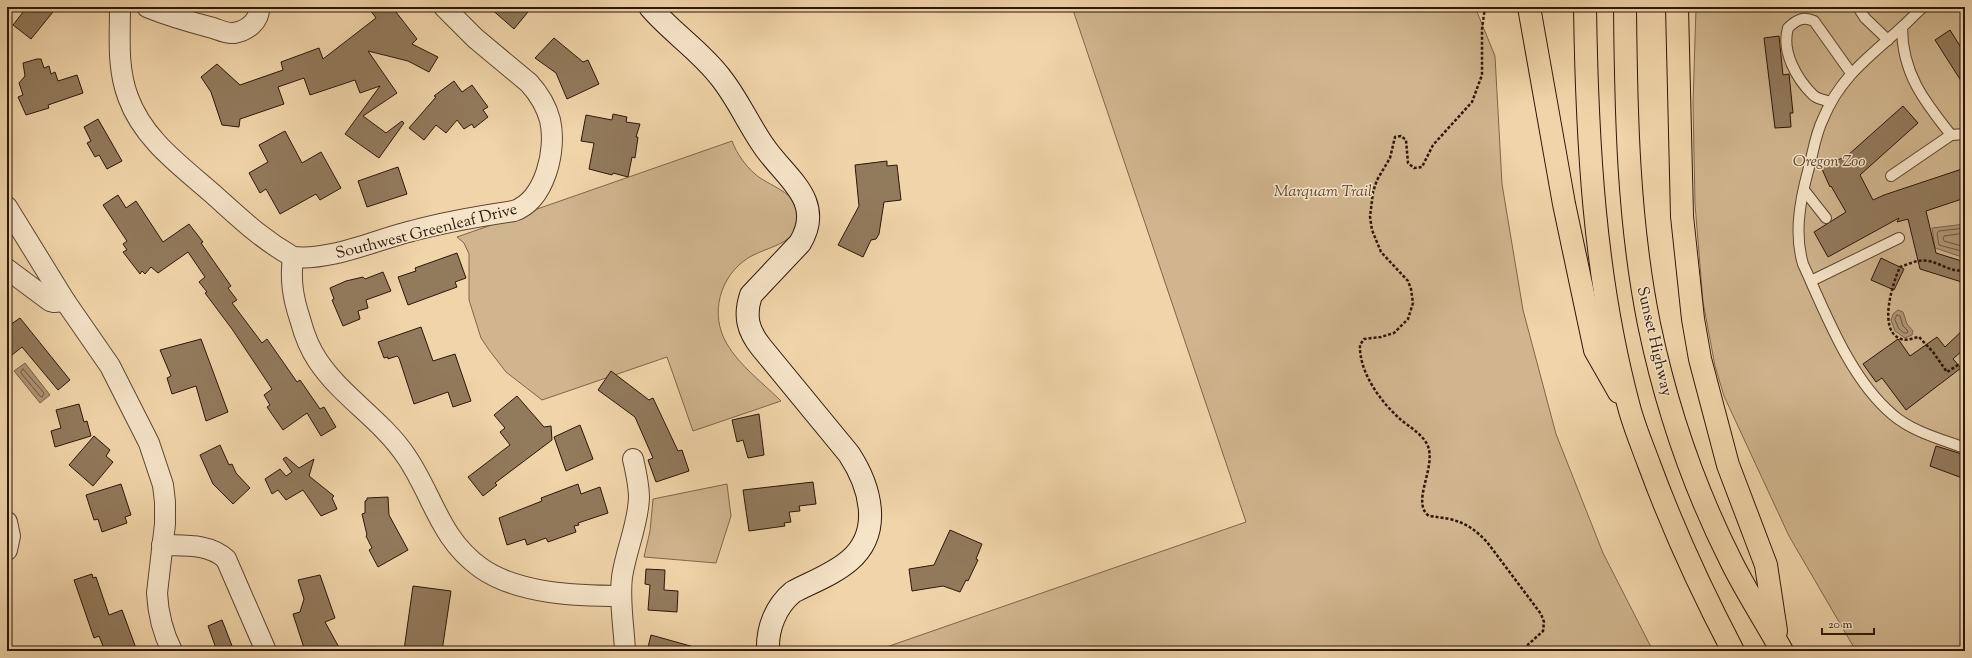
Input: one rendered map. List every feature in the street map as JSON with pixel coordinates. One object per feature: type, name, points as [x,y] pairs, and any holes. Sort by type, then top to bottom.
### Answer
[{"type":"highway","points":[[1529,7],[1564,204],[1595,350],[1629,409]]},
{"type":"highway","points":[[1586,7],[1589,126],[1598,248],[1606,306],[1629,409],[1683,551],[1733,651]]},
{"type":"highway","name":"Sunset Highway","points":[[1625,7],[1626,109],[1634,220],[1644,295],[1656,355],[1674,421],[1705,502],[1732,563],[1780,648]]},
{"type":"highway","points":[[1677,7],[1682,216],[1693,319],[1700,359],[1728,465],[1766,565],[1780,648]]},
{"type":"main road","points":[[650,7],[663,22],[701,56],[722,78],[763,145],[803,196],[809,216],[806,235],[800,244],[751,295],[748,304],[748,327],[761,347],[849,454],[856,465],[868,497],[870,530],[862,547],[850,560],[841,566],[787,597],[777,610],[769,630],[768,651]]},
{"type":"street","points":[[120,7],[121,70],[128,98],[141,124],[160,147],[256,233],[293,257],[291,270],[293,298],[306,338],[317,360],[330,377],[401,448],[451,539],[465,555],[494,575],[521,586],[578,596],[621,596]]},
{"type":"street","points":[[147,7],[170,17],[232,33],[244,30],[256,22],[259,7]]},
{"type":"street","name":"Southwest Greenleaf Drive","points":[[293,257],[326,254],[412,231],[514,211],[522,208],[537,193],[546,172],[552,147],[550,122],[547,109],[529,83],[475,38],[444,7]]},
{"type":"street","points":[[7,207],[65,301],[110,366],[149,443],[164,485],[164,524],[157,603],[162,627],[172,651]]},
{"type":"street","points":[[7,269],[50,301],[65,301]]},
{"type":"street","points":[[625,651],[621,596],[622,578],[637,516],[639,498],[638,480],[633,459]]},
{"type":"street","points":[[7,522],[10,536],[7,550]]},
{"type":"street","points":[[162,545],[209,548],[218,552],[226,559],[266,651]]},
{"type":"lane","points":[[1858,7],[1865,18],[1888,40]]},
{"type":"lane","points":[[1923,7],[1851,73],[1830,102],[1822,120],[1804,190],[1798,237],[1800,253],[1811,281],[1842,347],[1870,390],[1894,415],[1931,436],[1965,448]]},
{"type":"lane","points":[[1830,102],[1814,96],[1793,68],[1786,42],[1788,28],[1800,19],[1807,18],[1814,21],[1851,73]]},
{"type":"lane","points":[[1902,27],[1904,54],[1912,78],[1951,135]]},
{"type":"lane","points":[[1891,176],[1951,135],[1965,134]]},
{"type":"lane","points":[[1804,190],[1826,218]]},
{"type":"lane","points":[[1811,281],[1899,238]]},
{"type":"path","points":[[1485,7],[1482,29],[1482,75],[1470,107],[1432,145],[1424,164],[1420,168],[1414,168],[1408,163],[1406,140],[1401,136],[1395,137],[1392,143],[1390,158],[1377,180],[1370,210],[1372,230],[1381,252],[1405,277],[1410,285],[1413,298],[1411,312],[1404,324],[1388,336],[1364,339],[1360,345],[1360,353],[1369,377],[1381,398],[1399,418],[1422,438],[1428,446],[1430,466],[1421,503],[1425,513],[1429,516],[1468,525],[1487,542],[1541,614],[1544,622],[1543,632],[1521,651]]},
{"type":"path","points":[[1965,270],[1957,272],[1929,261],[1918,261],[1900,267],[1891,289],[1888,320],[1891,331],[1899,339],[1906,340],[1919,337],[1933,352],[1947,372],[1958,365],[1965,367]]},
{"type":"green space","name":"Marquam Trail","points":[[1072,7],[1475,7],[1495,56],[1502,184],[1523,310],[1556,434],[1603,553],[1653,651],[875,651],[1246,522]]},
{"type":"green space","name":"Oregon Zoo","points":[[1696,7],[1965,7],[1965,651],[1856,651],[1789,536],[1724,396],[1715,366],[1703,302],[1695,204],[1693,103]]},
{"type":"green space","points":[[732,141],[739,155],[755,174],[788,195],[797,206],[798,219],[794,233],[780,244],[748,258],[738,266],[724,285],[718,308],[722,332],[732,352],[745,367],[781,401],[693,431],[667,357],[542,400],[506,372],[481,338],[469,300],[469,254],[464,243],[457,237]]},
{"type":"green space","points":[[727,484],[731,516],[716,563],[644,557],[650,531],[653,499]]},
{"type":"water","points":[[1965,224],[1965,255],[1962,257],[1935,248],[1932,228]]},
{"type":"water","points":[[1898,310],[1903,312],[1907,324],[1913,331],[1912,335],[1905,338],[1895,331],[1891,320],[1893,314]]},
{"type":"water","points":[[25,363],[50,395],[40,403],[14,371]]},
{"type":"building","points":[[27,7],[57,7],[31,39],[13,25]]},
{"type":"building","points":[[368,7],[392,7],[417,39],[412,44],[438,57],[429,72],[408,61],[368,51],[397,93],[363,116],[386,133],[402,121],[404,123],[379,158],[345,134],[380,86],[360,93],[355,80],[310,95],[304,78],[278,87],[284,104],[240,119],[239,127],[222,125],[211,92],[201,77],[217,64],[240,85],[283,70],[281,62],[319,48],[323,59],[376,18]]},
{"type":"building","points":[[489,7],[532,7],[514,29]]},
{"type":"building","points":[[1950,30],[1965,54],[1965,87],[1935,40]]},
{"type":"building","points":[[1779,36],[1783,75],[1789,74],[1793,113],[1790,113],[1791,127],[1775,128],[1764,38]]},
{"type":"building","points":[[554,38],[583,62],[588,60],[599,84],[567,99],[556,73],[535,58]]},
{"type":"building","points":[[41,59],[44,68],[49,66],[51,74],[55,72],[58,81],[77,75],[83,93],[48,105],[49,108],[26,115],[18,97],[23,95],[19,83],[25,76],[23,63]]},
{"type":"building","points":[[454,81],[462,92],[472,85],[488,107],[483,110],[488,117],[474,128],[472,124],[464,129],[457,120],[446,133],[436,125],[424,140],[409,128],[436,97],[434,96]]},
{"type":"building","points":[[1903,106],[1918,123],[1860,175],[1873,200],[1965,168],[1965,198],[1926,211],[1936,253],[1965,262],[1965,283],[1920,269],[1908,219],[1897,222],[1899,218],[1828,257],[1814,232],[1846,212],[1831,186],[1830,187],[1821,167],[1847,156]]},
{"type":"building","points":[[613,114],[627,117],[626,122],[640,124],[636,137],[638,137],[635,158],[632,157],[628,177],[613,173],[612,175],[589,169],[594,143],[581,141],[586,115],[612,120]]},
{"type":"building","points":[[98,119],[122,161],[107,169],[99,155],[95,157],[87,143],[91,141],[84,127]]},
{"type":"building","points":[[285,131],[302,163],[321,152],[341,188],[320,200],[316,194],[280,214],[266,189],[260,193],[249,173],[268,162],[259,145]]},
{"type":"building","points":[[887,161],[887,166],[897,165],[901,200],[884,202],[879,234],[876,239],[871,240],[863,257],[838,245],[859,206],[855,165]]},
{"type":"building","points":[[398,167],[407,194],[367,207],[358,181]]},
{"type":"building","points":[[118,195],[126,208],[136,201],[163,242],[189,224],[203,242],[201,243],[231,286],[228,288],[237,300],[232,303],[262,343],[267,339],[297,382],[300,380],[320,409],[324,407],[336,427],[321,436],[307,413],[283,430],[267,407],[270,405],[264,395],[272,389],[232,329],[205,293],[207,292],[199,282],[205,277],[188,252],[158,273],[151,267],[145,274],[142,271],[140,274],[123,252],[127,250],[123,244],[127,241],[103,205]]},
{"type":"building","points":[[457,253],[466,278],[455,282],[457,287],[408,305],[398,277],[416,271],[415,268]]},
{"type":"building","points":[[1881,258],[1904,269],[1894,290],[1871,280]]},
{"type":"building","points":[[383,272],[391,291],[366,300],[368,308],[358,311],[360,319],[343,326],[332,300],[334,299],[330,288],[346,281],[363,277],[365,279]]},
{"type":"building","points":[[20,318],[70,380],[58,390],[22,347],[7,359],[7,327]]},
{"type":"building","points":[[421,327],[433,361],[455,354],[471,401],[453,407],[448,392],[414,404],[399,358],[397,356],[388,359],[388,357],[384,358],[378,342]]},
{"type":"building","points":[[1965,328],[1965,348],[1953,359],[1961,368],[1906,410],[1882,378],[1876,382],[1863,364],[1898,339],[1910,356],[1937,337],[1945,347]]},
{"type":"building","points":[[201,339],[228,412],[206,421],[196,386],[172,394],[167,378],[171,376],[160,350]]},
{"type":"building","points":[[611,371],[649,400],[653,398],[678,451],[682,450],[689,471],[656,482],[648,460],[653,458],[635,417],[598,390]]},
{"type":"building","points":[[517,396],[544,427],[551,426],[552,440],[495,483],[497,485],[483,496],[468,477],[510,445],[500,432],[505,428],[494,415]]},
{"type":"building","points":[[79,404],[84,422],[87,421],[91,436],[55,447],[51,431],[61,428],[56,410]]},
{"type":"building","points":[[759,414],[764,455],[748,458],[743,440],[737,442],[732,420]]},
{"type":"building","points":[[580,425],[593,459],[566,471],[554,437]]},
{"type":"building","points":[[94,436],[110,450],[106,456],[113,462],[93,486],[69,465]]},
{"type":"building","points":[[220,445],[229,465],[232,464],[236,473],[250,488],[233,504],[213,484],[200,455]]},
{"type":"building","points":[[1936,446],[1965,455],[1965,479],[1930,466]]},
{"type":"building","points":[[286,457],[299,468],[314,459],[309,476],[334,496],[332,498],[337,509],[321,516],[303,490],[286,500],[278,490],[272,494],[265,479],[280,469],[286,476],[292,472],[283,459]]},
{"type":"building","points":[[813,482],[816,504],[799,506],[800,511],[789,512],[791,522],[784,523],[785,526],[749,531],[743,490]]},
{"type":"building","points":[[121,484],[131,515],[125,517],[127,523],[102,532],[98,519],[94,520],[86,495]]},
{"type":"building","points":[[578,484],[581,494],[600,487],[608,513],[578,523],[579,525],[574,526],[576,532],[548,542],[546,538],[527,545],[525,539],[507,545],[499,518],[542,501],[541,498]]},
{"type":"building","points":[[388,497],[389,515],[408,550],[378,567],[369,550],[372,548],[366,536],[362,514],[365,513],[365,501],[367,498]]},
{"type":"building","points":[[950,530],[982,544],[976,559],[978,560],[968,581],[966,580],[960,592],[943,586],[912,591],[909,569],[934,565]]},
{"type":"building","points":[[646,569],[665,570],[664,590],[678,591],[677,612],[648,610],[650,585],[645,584]]},
{"type":"building","points":[[92,574],[93,578],[96,577],[109,615],[122,610],[137,651],[105,651],[99,636],[94,638],[74,580]]},
{"type":"building","points":[[320,575],[335,618],[325,622],[341,651],[305,651],[293,614],[300,612],[304,599],[298,580]]},
{"type":"building","points":[[413,586],[451,591],[442,651],[404,650]]},
{"type":"building","points":[[222,620],[234,651],[217,651],[208,626]]},
{"type":"building","points":[[651,635],[694,647],[693,651],[647,651]]}]
